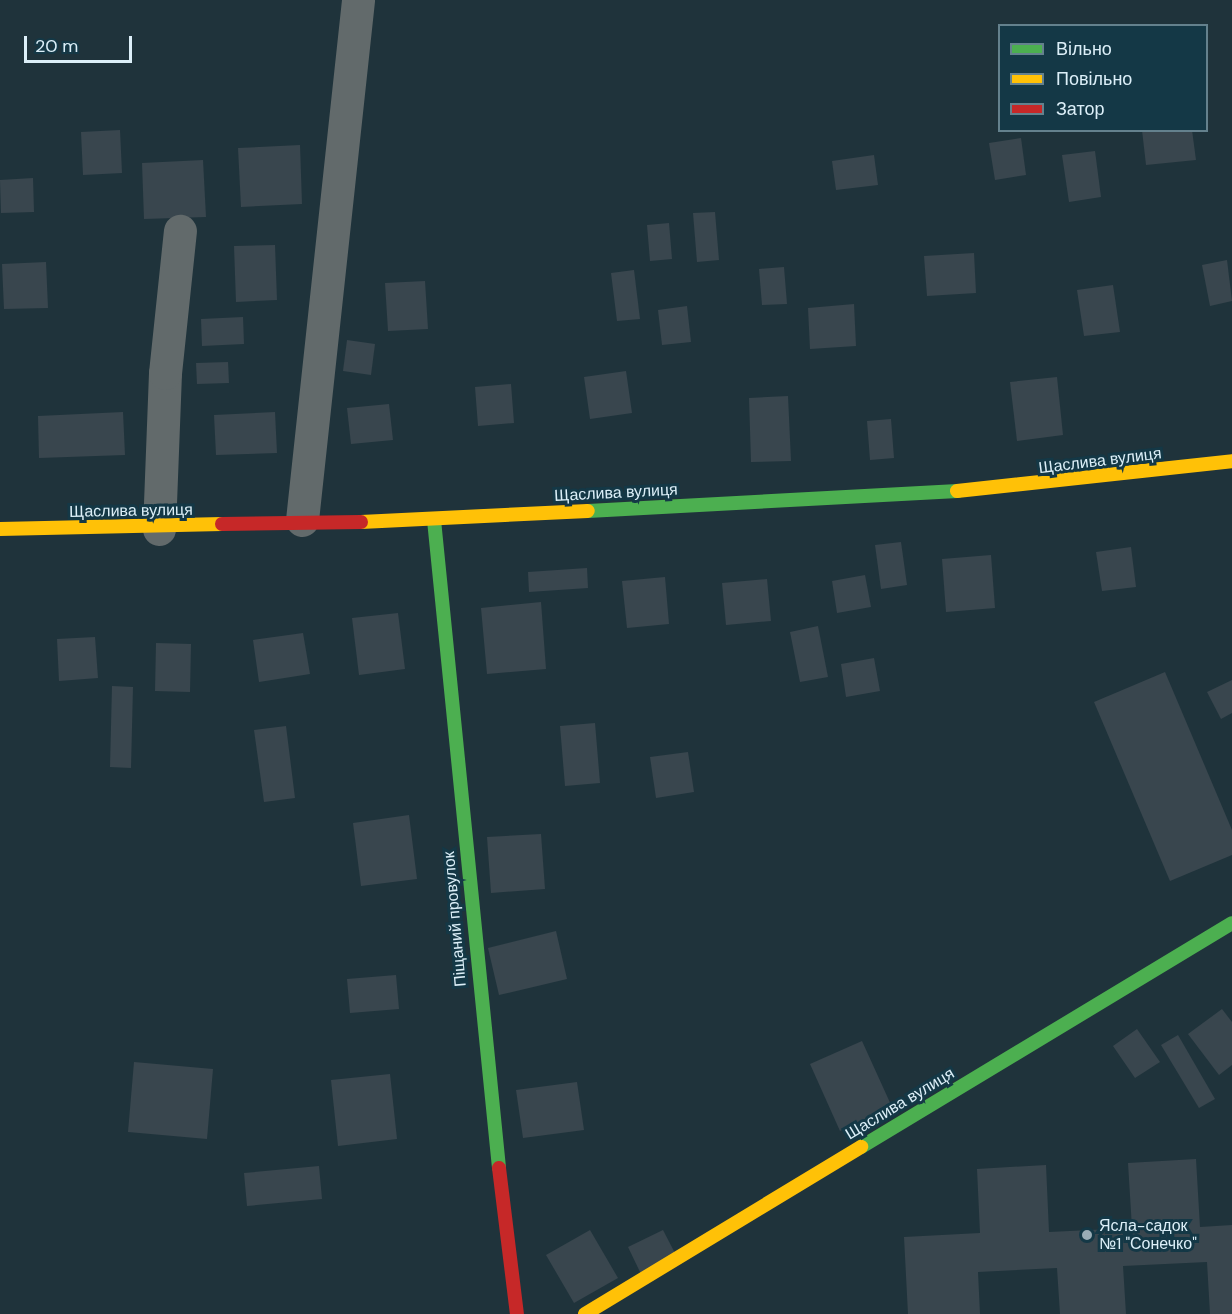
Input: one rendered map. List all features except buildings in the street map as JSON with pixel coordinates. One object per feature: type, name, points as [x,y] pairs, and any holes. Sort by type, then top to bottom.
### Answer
[{"type":"street","points":[[302,520],[358,0]]},
{"type":"street","points":[[159,529],[165,373],[180,231]]},
{"type":"street","name":"Щаслива вулиця","points":[[0,529],[159,529],[302,520],[434,520],[1013,488],[1232,461]]},
{"type":"street","name":"Піщаний провулок","points":[[434,520],[483,1044],[517,1314]]},
{"type":"street","name":"Щаслива вулиця","points":[[585,1314],[1232,923]]},
{"type":"traffic: fast","points":[[588,511],[957,491]]},
{"type":"traffic: fast","points":[[434,520],[499,1168]]},
{"type":"traffic: fast","points":[[861,1147],[1232,923]]},
{"type":"traffic: slow","points":[[957,491],[1232,461]]},
{"type":"traffic: slow","points":[[361,522],[588,511]]},
{"type":"traffic: slow","points":[[0,529],[222,524]]},
{"type":"traffic: slow","points":[[585,1314],[861,1147]]},
{"type":"traffic: jam","points":[[222,524],[361,522]]},
{"type":"traffic: jam","points":[[499,1168],[517,1314]]},
{"type":"place","name":"Ясла-садок №1 \"Сонечко\"","points":[[1087,1235]]}]
